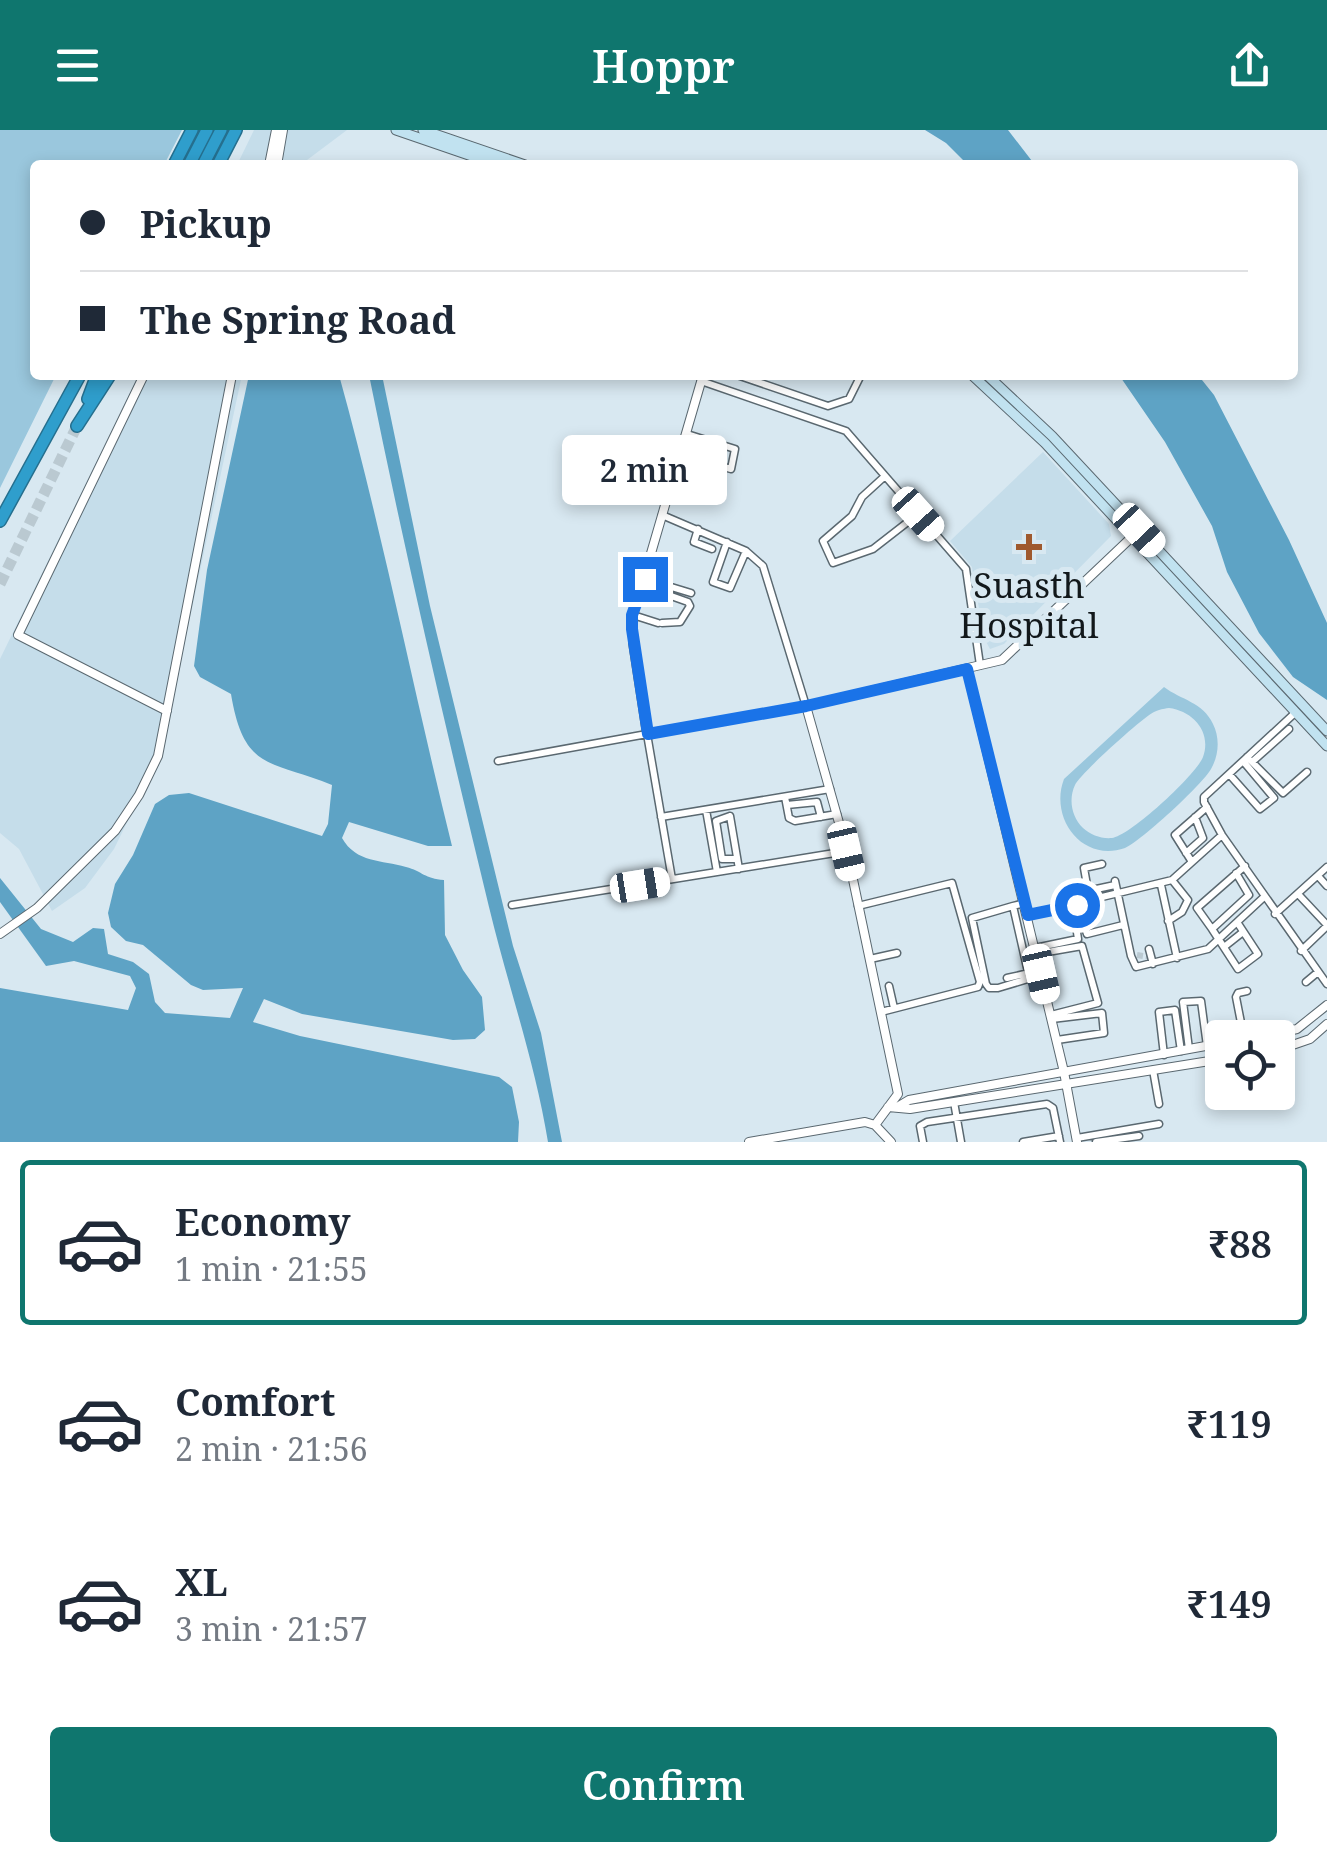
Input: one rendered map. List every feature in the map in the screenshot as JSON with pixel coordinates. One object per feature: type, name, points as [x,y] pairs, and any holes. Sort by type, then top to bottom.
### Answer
[{"type":"highway","points":[[177,160],[192,130]]},
{"type":"highway","points":[[191,160],[206,130]]},
{"type":"highway","points":[[206,160],[221,130]]},
{"type":"highway","points":[[221,160],[236,130]]},
{"type":"highway","points":[[57,416],[68,380]]},
{"type":"highway","points":[[0,521],[77,380]]},
{"type":"highway","points":[[95,380],[77,426],[107,380]]},
{"type":"main road","points":[[424,130],[511,160]]},
{"type":"main road","points":[[401,132],[483,160]]},
{"type":"main road","points":[[977,380],[1136,534],[1327,732]]},
{"type":"main road","points":[[992,380],[1052,436],[1327,746]]},
{"type":"street","points":[[271,160],[280,130]]},
{"type":"street","points":[[277,160],[280,130]]},
{"type":"street","points":[[142,380],[18,635],[167,711]]},
{"type":"street","points":[[0,934],[37,908],[115,831],[158,756],[231,380]]},
{"type":"street","points":[[672,880],[633,643],[632,615],[701,380]]},
{"type":"street","points":[[708,380],[840,427],[966,569],[980,666]]},
{"type":"street","points":[[752,380],[828,406],[849,399],[858,380]]},
{"type":"street","points":[[680,455],[731,470],[735,449],[687,434]]},
{"type":"street","points":[[692,459],[698,438]]},
{"type":"street","points":[[885,476],[862,497],[852,516],[823,541],[829,560],[833,563],[872,549],[918,514]]},
{"type":"street","points":[[662,515],[746,551],[766,571],[837,814],[898,1094],[876,1124]]},
{"type":"street","points":[[698,529],[694,542],[711,550],[717,537]]},
{"type":"street","points":[[498,760],[806,706],[1002,660],[1015,652],[1136,534]]},
{"type":"street","points":[[727,542],[712,582],[730,588],[746,551]]},
{"type":"street","points":[[644,582],[691,594]]},
{"type":"street","points":[[632,615],[660,623],[680,622],[690,606],[644,582]]},
{"type":"street","points":[[967,669],[1028,915],[1077,1140],[1159,1124]]},
{"type":"street","points":[[1296,712],[1247,762],[1204,797],[1222,835],[1327,984]]},
{"type":"street","points":[[1274,737],[1289,729]]},
{"type":"street","points":[[1247,762],[1283,793],[1307,772]]},
{"type":"street","points":[[1231,776],[1263,808],[1274,796],[1247,762]]},
{"type":"street","points":[[786,801],[830,789]]},
{"type":"street","points":[[661,817],[786,801],[816,802],[821,817]]},
{"type":"street","points":[[786,801],[789,818],[795,822],[837,814]]},
{"type":"street","points":[[728,807],[739,868]]},
{"type":"street","points":[[1192,862],[1175,836],[1207,807]]},
{"type":"street","points":[[706,810],[717,872]]},
{"type":"street","points":[[730,816],[716,821],[722,859],[737,859]]},
{"type":"street","points":[[1186,853],[1203,838],[1195,818]]},
{"type":"street","points":[[1028,915],[1161,885],[1222,835]]},
{"type":"street","points":[[512,906],[846,851]]},
{"type":"street","points":[[1090,902],[1084,868],[1102,864]]},
{"type":"street","points":[[1237,922],[1257,957],[1236,968],[1197,908],[1245,866]]},
{"type":"street","points":[[1275,914],[1327,868]]},
{"type":"street","points":[[1212,929],[1249,895],[1236,872]]},
{"type":"street","points":[[1318,876],[1327,886]]},
{"type":"street","points":[[1172,916],[1186,908],[1188,900],[1174,878]]},
{"type":"street","points":[[858,906],[952,883],[980,982],[978,987],[881,1012]]},
{"type":"street","points":[[1087,891],[1115,883],[1120,926]]},
{"type":"street","points":[[1161,885],[1172,916],[1176,958]]},
{"type":"street","points":[[1298,894],[1327,926],[1301,950]]},
{"type":"street","points":[[1114,918],[1131,942],[1136,967],[1151,957],[1176,958],[1200,952],[1264,898]]},
{"type":"street","points":[[1024,903],[974,916],[971,922],[989,988],[1040,972]]},
{"type":"street","points":[[1013,906],[1029,975]]},
{"type":"street","points":[[1075,906],[1087,934],[1120,926]]},
{"type":"street","points":[[1036,951],[1078,939],[1075,906]]},
{"type":"street","points":[[1224,948],[1244,932]]},
{"type":"street","points":[[1036,951],[1082,946],[1098,1003],[1051,1017]]},
{"type":"street","points":[[870,959],[897,953]]},
{"type":"street","points":[[1306,982],[1318,972]]},
{"type":"street","points":[[1006,978],[1029,975]]},
{"type":"street","points":[[888,986],[894,1008]]},
{"type":"street","points":[[1240,1020],[1236,997],[1247,991]]},
{"type":"street","points":[[1185,1050],[1183,1002],[1200,1001],[1205,1034]]},
{"type":"street","points":[[1295,1028],[1327,1005]]},
{"type":"street","points":[[1164,1054],[1158,1014],[1172,1010],[1183,1038]]},
{"type":"street","points":[[1051,1017],[1102,1013],[1104,1033],[1057,1040]]},
{"type":"street","points":[[1295,1044],[1310,1039],[1327,1024]]},
{"type":"street","points":[[1162,1040],[1205,1041]]},
{"type":"street","points":[[899,1106],[909,1100],[1185,1050],[1205,1041]]},
{"type":"street","points":[[888,1107],[910,1109],[1205,1062]]},
{"type":"street","points":[[1153,1070],[1159,1104]]},
{"type":"street","points":[[954,1102],[960,1142]]},
{"type":"street","points":[[923,1142],[920,1126],[927,1122],[1047,1104],[1053,1108],[1059,1139],[1026,1142]]},
{"type":"street","points":[[750,1142],[865,1122],[876,1124],[891,1142]]},
{"type":"street","points":[[1096,1142],[1139,1136]]},
{"type":"shaded area","points":[[0,130],[182,130],[167,160],[30,160],[30,380],[54,380],[0,488]]},
{"type":"shaded area","points":[[254,130],[347,130],[307,160],[239,160]]},
{"type":"shaded area","points":[[925,130],[1008,130],[1031,160],[963,160]]},
{"type":"shaded area","points":[[137,380],[241,380],[161,753],[114,849],[85,888],[52,911],[19,849],[0,833],[0,659]]},
{"type":"shaded area","points":[[248,380],[340,380],[452,846],[428,846],[349,822],[342,838],[362,856],[444,880],[445,935],[482,997],[485,1030],[475,1039],[453,1040],[302,1014],[264,999],[253,1022],[300,1036],[499,1077],[512,1087],[519,1122],[518,1142],[0,1142],[0,988],[128,1010],[136,988],[130,976],[74,961],[46,966],[0,902],[0,878],[41,929],[73,942],[93,928],[104,929],[108,954],[133,962],[149,974],[155,1002],[165,1013],[230,1018],[243,988],[203,990],[191,985],[143,945],[126,941],[111,927],[108,913],[115,884],[133,855],[155,804],[169,795],[189,793],[322,836],[328,824],[332,785],[277,766],[253,750],[244,738],[231,694],[200,677],[194,666],[207,570]]},
{"type":"shaded area","points":[[370,380],[383,380],[430,606],[513,946],[541,1033],[562,1142],[548,1142]]},
{"type":"shaded area","points":[[1122,380],[1202,380],[1214,395],[1327,623],[1327,700],[1293,677],[1259,633],[1227,572],[1212,526],[1165,442]]},
{"type":"shaded area","name":"Suasth Hospital","points":[[1043,452],[1109,524],[1111,536],[1004,644],[990,649],[984,638],[972,567],[950,541]]},
{"type":"shaded area","points":[[1164,687],[1204,711],[1215,729],[1217,752],[1206,776],[1157,824],[1125,848],[1095,849],[1073,834],[1061,808],[1064,779]],"holes":[[[1163,709],[1178,710],[1193,718],[1203,731],[1205,748],[1198,766],[1162,804],[1121,835],[1104,838],[1086,830],[1072,808],[1073,791],[1079,779],[1147,716]]]},
{"type":"tunnel","points":[[0,584],[77,426]]},
{"type":"tunnel","points":[[1137,955],[1150,957]]},
{"type":"place","name":"Suasth Hospital","points":[[1029,547]]},
{"type":"route","points":[[645,579],[632,615],[632,629],[648,734],[806,706],[967,669],[1028,915],[1077,905]]}]
